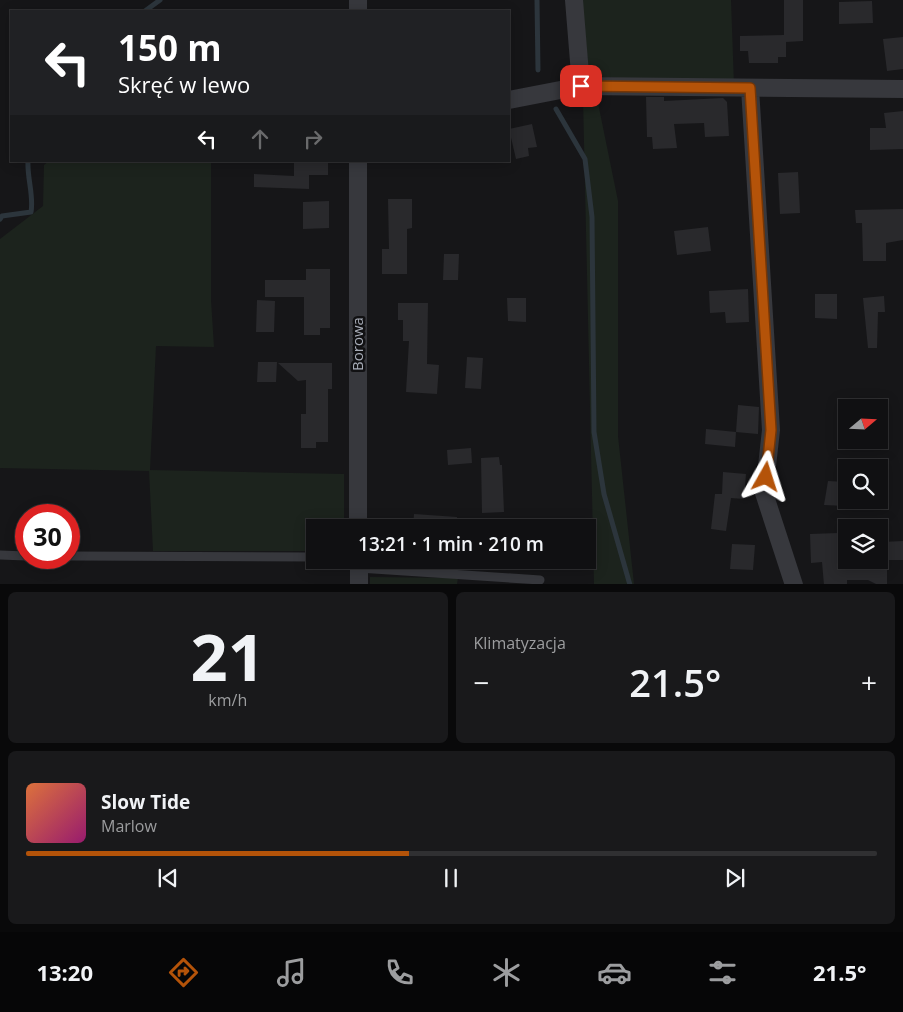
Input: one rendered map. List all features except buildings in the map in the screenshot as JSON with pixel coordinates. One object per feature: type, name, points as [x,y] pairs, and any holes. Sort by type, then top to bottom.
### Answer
[{"type":"street","points":[[574,0],[581,86]]},
{"type":"street","points":[[510,100],[581,86],[903,89]]},
{"type":"street","points":[[750,88],[771,430],[764,493],[794,584]]},
{"type":"street","name":"Borowa","points":[[358,162],[358,519]]},
{"type":"lane","points":[[0,555],[15,556]]},
{"type":"lane","points":[[80,556],[306,557]]},
{"type":"lane","points":[[359,571],[540,580]]},
{"type":"shaded area","points":[[582,0],[731,0],[734,85],[603,77],[588,65]]},
{"type":"shaded area","points":[[583,98],[597,98],[618,201],[618,436],[634,584],[594,584],[594,569],[596,569],[596,519],[593,519]]},
{"type":"shaded area","points":[[48,162],[211,162],[211,300],[214,347],[156,346],[150,470],[344,474],[344,519],[306,519],[306,551],[153,551],[149,471],[0,468],[0,239],[43,206],[44,165]]},
{"type":"shaded area","points":[[370,577],[458,578],[457,584],[370,584]]},
{"type":"waterway","points":[[146,10],[160,0]]},
{"type":"waterway","points":[[537,0],[538,70]]},
{"type":"waterway","points":[[556,109],[585,159],[592,217],[594,432],[604,494],[630,584]]},
{"type":"waterway","points":[[0,219],[2,216],[31,212],[32,200],[28,162]]},
{"type":"route","points":[[581,86],[750,88],[771,430],[766,477]]}]
